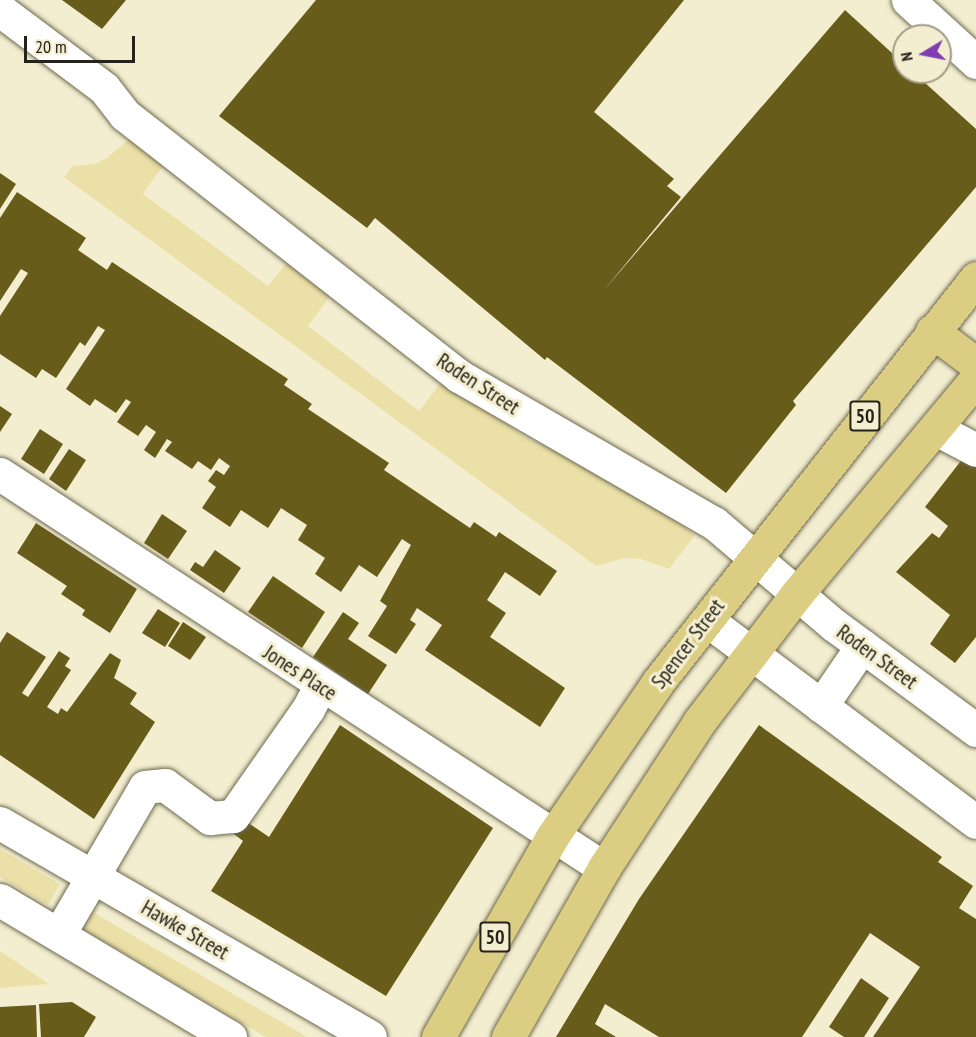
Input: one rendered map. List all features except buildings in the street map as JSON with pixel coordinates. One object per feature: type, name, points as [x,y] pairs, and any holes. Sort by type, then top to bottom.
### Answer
[{"type":"main road","name":"Spencer Street","points":[[438,1037],[552,837],[652,691],[755,555],[976,278]]},
{"type":"main road","points":[[932,332],[976,364]]},
{"type":"main road","points":[[508,1037],[647,797],[750,653],[976,379]]},
{"type":"street","points":[[908,0],[976,62]]},
{"type":"street","name":"Roden Street","points":[[0,10],[104,88],[125,115],[468,382],[634,474],[714,523],[755,555],[796,595],[976,730]]},
{"type":"street","points":[[936,429],[976,450]]},
{"type":"street","name":"Jones Place","points":[[0,474],[320,686],[552,837],[604,868]]},
{"type":"street","points":[[707,620],[976,822]]},
{"type":"street","points":[[820,706],[862,646]]},
{"type":"street","points":[[58,934],[90,875],[144,787],[165,785],[210,818],[233,816],[320,686]]},
{"type":"street","name":"Hawke Street","points":[[0,823],[370,1037]]},
{"type":"street","points":[[0,900],[230,1037]]},
{"type":"shaded area","points":[[133,136],[164,164],[143,194],[268,286],[291,257],[335,289],[308,326],[419,411],[447,375],[522,436],[542,445],[563,447],[623,483],[695,535],[669,569],[641,559],[625,558],[596,566],[64,177],[72,166],[95,164],[107,158]]},
{"type":"shaded area","points":[[0,849],[60,884],[48,905],[0,877]]},
{"type":"shaded area","points":[[89,910],[307,1037],[266,1037],[79,927]]},
{"type":"shaded area","points":[[0,951],[49,984],[0,988]]}]
